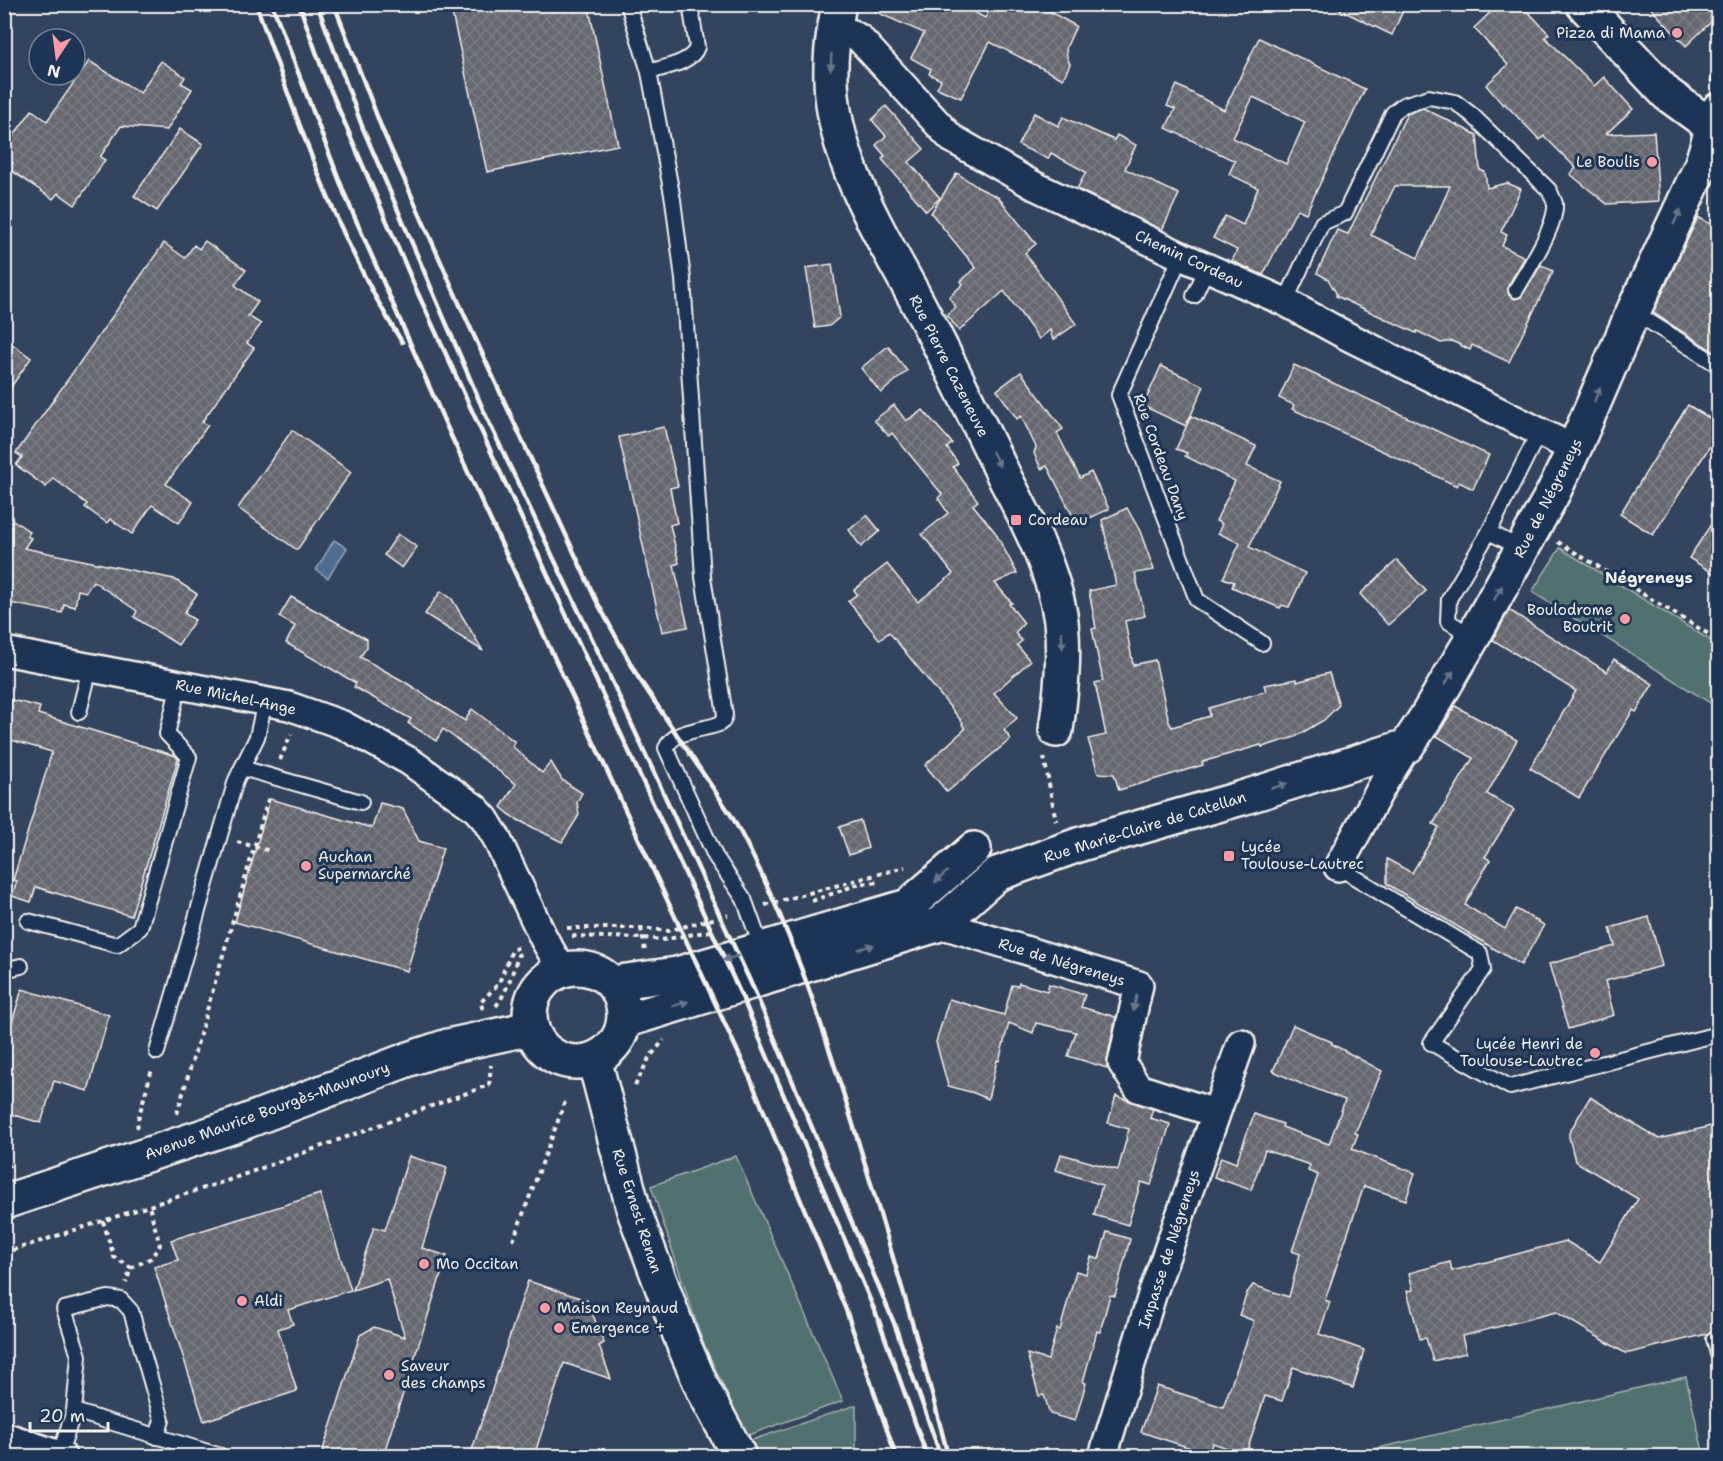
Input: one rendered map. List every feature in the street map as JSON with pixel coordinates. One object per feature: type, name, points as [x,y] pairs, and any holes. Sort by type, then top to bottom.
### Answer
[{"type":"street","points":[[1583,4],[1667,94],[1714,114]]},
{"type":"street","name":"Chemin Cordeau","points":[[836,17],[850,33],[859,38],[951,138],[1033,185],[1181,256],[1285,302],[1574,449]]},
{"type":"street","name":"Rue Pierre Cazeneuve","points":[[836,17],[830,69],[834,108],[849,167],[1020,507],[1052,582],[1061,620],[1063,657],[1061,695],[1050,742]]},
{"type":"street","name":"Rue de Négreneys","points":[[1338,867],[1385,781],[1473,637],[1528,539],[1574,449],[1633,312],[1701,166],[1714,114]]},
{"type":"street","name":"Rue Michel-Ange","points":[[4,651],[266,701],[343,724],[409,761],[475,807],[485,819],[496,837],[544,939],[562,970]]},
{"type":"street","name":"Rue Marie-Claire de Catellan","points":[[624,1021],[940,924],[997,874],[1081,843],[1242,798],[1407,746]]},
{"type":"street","points":[[612,983],[676,974],[908,906],[974,849]]},
{"type":"street","name":"Rue de Négreneys","points":[[940,924],[1139,985],[1122,1063],[1138,1088],[1215,1113]]},
{"type":"street","points":[[576,968],[589,969],[612,983],[620,994],[624,1007],[624,1021],[621,1033],[605,1053],[582,1062],[569,1062],[546,1051],[537,1041],[531,1028],[529,1014],[532,999],[544,982],[562,970],[576,968]]},
{"type":"street","name":"Avenue Maurice Bourgès-Maunoury","points":[[4,1202],[234,1126],[448,1046],[531,1028]]},
{"type":"street","name":"Impasse de Négreneys","points":[[1103,1456],[1152,1295],[1241,1043]]},
{"type":"street","name":"Rue Ernest Renan","points":[[594,1059],[634,1211],[702,1389],[739,1456]]},
{"type":"street","points":[[4,1436],[61,1456]]},
{"type":"lane","points":[[628,4],[649,72],[673,200],[683,279],[703,577],[725,715],[719,724],[677,737],[668,743],[666,748],[715,856],[744,900],[762,949]]},
{"type":"lane","points":[[649,72],[687,58],[696,51],[690,4]]},
{"type":"lane","points":[[1285,302],[1322,223],[1345,213],[1393,113],[1415,100],[1429,97],[1455,102],[1472,115],[1550,190],[1555,204],[1553,215],[1545,237],[1516,290]]},
{"type":"lane","name":"Rue Cordeau Dany","points":[[1181,256],[1119,395],[1197,600],[1262,643]]},
{"type":"lane","points":[[1194,296],[1207,268]]},
{"type":"lane","points":[[1633,312],[1719,364]]},
{"type":"lane","points":[[1473,637],[1448,621],[1449,599],[1489,532],[1539,432]]},
{"type":"lane","points":[[1489,532],[1528,539]]},
{"type":"lane","points":[[79,712],[90,668]]},
{"type":"lane","points":[[28,921],[117,945],[140,927],[189,757],[167,734],[179,685]]},
{"type":"lane","points":[[157,1052],[236,780],[257,737],[266,701]]},
{"type":"lane","points":[[242,768],[361,802]]},
{"type":"lane","points":[[1338,867],[1480,953],[1483,969],[1431,1042],[1510,1088],[1719,1034]]},
{"type":"lane","points":[[4,970],[21,966]]},
{"type":"lane","points":[[61,1456],[74,1411],[79,1356],[64,1309],[108,1298],[121,1300],[131,1311],[162,1420],[157,1437]]},
{"type":"lane","points":[[1714,1339],[1719,1354]]},
{"type":"lane","points":[[74,1411],[221,1456]]},
{"type":"path","points":[[1714,114],[1719,70]]},
{"type":"path","points":[[1528,539],[1719,640]]},
{"type":"path","points":[[176,1118],[281,757],[302,711]]},
{"type":"path","points":[[1050,742],[1056,821]]},
{"type":"path","points":[[219,837],[271,851]]},
{"type":"path","points":[[487,1018],[480,1004],[500,983],[512,950],[544,939],[566,928],[641,928],[668,931],[906,867]]},
{"type":"path","points":[[641,928],[643,938]]},
{"type":"path","points":[[635,1086],[649,1058],[670,1033]]},
{"type":"path","points":[[138,1130],[137,1123],[157,1052]]},
{"type":"path","points":[[4,1252],[229,1180],[489,1085],[491,1063]]},
{"type":"path","points":[[513,1240],[565,1102]]},
{"type":"path","points":[[4,1155],[10,1170]]},
{"type":"path","points":[[121,1300],[131,1268],[151,1258],[160,1245],[148,1206]]},
{"type":"path","points":[[103,1221],[114,1257],[131,1268]]},
{"type":"green space","name":"Boulodrome Boutrit","points":[[1560,548],[1718,645],[1718,708],[1532,592]]},
{"type":"green space","points":[[736,1156],[843,1401],[746,1436],[702,1340],[651,1186]]},
{"type":"green space","points":[[1686,1377],[1704,1456],[1353,1456],[1352,1454]]},
{"type":"green space","points":[[856,1405],[856,1456],[760,1456],[749,1441]]},
{"type":"water","points":[[334,540],[347,548],[328,578],[316,570]]},
{"type":"building","points":[[450,4],[588,4],[618,145],[487,172]]},
{"type":"building","points":[[858,4],[959,4],[985,18],[992,4],[1036,4],[1076,26],[1066,48],[1070,64],[1063,79],[990,42],[961,98],[937,88],[941,80],[929,74],[931,69],[911,58],[924,33]]},
{"type":"building","points":[[1328,4],[1406,4],[1392,35]]},
{"type":"building","points":[[1499,4],[1521,4],[1549,34],[1545,37],[1594,86],[1604,77],[1633,109],[1606,134],[1654,132],[1659,201],[1607,204],[1570,174],[1576,168],[1544,136],[1540,140],[1504,103],[1503,105],[1486,85],[1508,65],[1474,28]]},
{"type":"building","points":[[1647,4],[1705,4],[1717,16],[1686,46]]},
{"type":"building","points":[[1259,38],[1365,89],[1306,213],[1297,209],[1263,275],[1232,261],[1237,250],[1213,238],[1225,216],[1243,225],[1258,188],[1229,174],[1235,161],[1166,128],[1175,109],[1167,106],[1177,85],[1224,110]],"holes":[[[1253,97],[1305,122],[1286,164],[1233,138]]]},
{"type":"building","points":[[89,61],[140,93],[161,61],[185,77],[181,83],[192,89],[167,130],[121,126],[100,157],[105,160],[75,205],[58,193],[53,199],[9,169],[13,163],[4,157],[4,149],[32,110],[47,121],[71,87],[87,87]]},
{"type":"building","points":[[886,106],[924,149],[909,162],[940,198],[926,211],[882,159],[885,156],[876,145],[886,136],[872,120]]},
{"type":"building","points":[[1423,108],[1477,135],[1480,170],[1485,172],[1487,188],[1507,183],[1521,189],[1501,232],[1507,235],[1502,246],[1525,257],[1508,286],[1509,295],[1515,299],[1521,297],[1541,265],[1553,271],[1509,362],[1472,345],[1470,350],[1452,341],[1441,343],[1336,296],[1328,279],[1317,273],[1337,230],[1348,234],[1407,114]],"holes":[[[1395,186],[1450,186],[1418,258],[1371,235]]]},
{"type":"building","points":[[1034,113],[1058,126],[1063,117],[1114,140],[1117,135],[1136,145],[1125,169],[1179,194],[1162,230],[1077,189],[1086,172],[1051,153],[1048,159],[1018,145]]},
{"type":"building","points":[[180,129],[203,144],[157,211],[134,196]]},
{"type":"building","points":[[957,173],[979,188],[998,197],[1036,244],[1025,253],[1076,324],[1053,340],[1050,330],[1039,339],[1004,291],[959,331],[947,315],[956,307],[949,297],[963,284],[961,281],[976,268],[931,213]]},
{"type":"building","points":[[1698,217],[1719,229],[1719,355],[1653,313]]},
{"type":"building","points":[[205,241],[246,270],[235,285],[258,302],[248,316],[261,324],[247,343],[254,348],[202,422],[208,425],[166,484],[193,502],[179,523],[152,505],[132,534],[110,519],[107,523],[53,478],[46,487],[16,465],[22,457],[16,453],[164,243],[185,258],[194,245],[199,249]]},
{"type":"building","points":[[832,264],[840,317],[829,326],[815,328],[806,268]]},
{"type":"building","points":[[4,338],[31,358],[4,397]]},
{"type":"building","points":[[888,346],[907,371],[881,393],[861,368]]},
{"type":"building","points":[[1294,365],[1489,455],[1473,489],[1459,482],[1457,486],[1292,409],[1294,405],[1279,398]]},
{"type":"building","points":[[1161,366],[1204,386],[1186,426],[1143,406]]},
{"type":"building","points":[[1021,372],[1063,429],[1057,433],[1080,478],[1091,472],[1109,509],[1077,524],[1047,466],[1041,469],[1034,453],[1036,447],[1021,416],[1017,419],[997,390]]},
{"type":"building","points":[[894,405],[906,421],[923,410],[952,443],[947,448],[958,463],[953,467],[978,501],[973,505],[995,532],[1017,573],[995,583],[1012,603],[1009,604],[1024,623],[1015,633],[1022,641],[1017,645],[1030,661],[994,693],[1017,718],[1004,730],[1011,739],[947,792],[925,765],[965,729],[963,723],[889,632],[880,640],[848,601],[857,594],[854,590],[887,564],[918,602],[953,574],[922,534],[948,513],[938,498],[942,494],[892,433],[889,436],[874,420]]},
{"type":"building","points":[[1688,405],[1719,424],[1719,432],[1653,535],[1620,514]]},
{"type":"building","points":[[1191,416],[1256,446],[1247,466],[1280,481],[1249,547],[1305,573],[1289,607],[1282,605],[1280,608],[1232,587],[1234,582],[1223,578],[1240,543],[1218,533],[1222,524],[1216,521],[1235,481],[1185,456],[1187,453],[1176,449]]},
{"type":"building","points":[[664,427],[678,486],[670,488],[677,523],[670,525],[679,563],[674,565],[688,627],[662,632],[619,437]]},
{"type":"building","points":[[292,430],[351,472],[297,550],[238,508]]},
{"type":"building","points":[[1127,508],[1140,531],[1154,570],[1135,573],[1145,616],[1125,621],[1133,665],[1155,660],[1172,727],[1210,716],[1209,708],[1266,691],[1264,685],[1297,679],[1297,682],[1329,673],[1339,705],[1324,720],[1295,737],[1202,762],[1203,765],[1119,790],[1114,774],[1098,773],[1088,739],[1106,735],[1095,683],[1103,681],[1092,629],[1096,628],[1089,591],[1116,585],[1102,520]]},
{"type":"building","points":[[1719,512],[1719,577],[1689,558]]},
{"type":"building","points":[[867,515],[880,531],[861,547],[849,530]]},
{"type":"building","points":[[4,519],[11,524],[13,520],[30,532],[27,536],[31,538],[24,548],[174,579],[197,594],[184,613],[195,620],[178,645],[134,617],[137,611],[93,581],[86,592],[78,590],[75,607],[64,604],[62,613],[4,602]]},
{"type":"building","points":[[398,534],[417,547],[402,568],[384,555]]},
{"type":"building","points":[[1397,560],[1426,591],[1388,625],[1360,594]]},
{"type":"building","points":[[441,591],[452,599],[483,651],[425,614]]},
{"type":"building","points":[[291,597],[367,639],[367,647],[360,657],[405,682],[465,721],[472,709],[515,742],[512,746],[542,773],[551,762],[562,780],[582,793],[577,802],[579,815],[562,842],[514,818],[501,807],[516,784],[443,729],[436,741],[408,723],[411,719],[354,687],[356,683],[286,643],[295,626],[279,617]]},
{"type":"building","points":[[1509,610],[1607,672],[1614,659],[1653,684],[1636,712],[1633,710],[1579,798],[1530,768],[1576,691],[1493,640]]},
{"type":"building","points":[[4,698],[40,707],[38,714],[176,756],[178,759],[131,916],[36,887],[31,902],[12,896],[17,881],[13,880],[52,752],[4,738]]},
{"type":"building","points":[[1455,706],[1517,740],[1487,794],[1514,810],[1485,857],[1490,860],[1465,905],[1505,929],[1516,909],[1544,925],[1521,965],[1387,884],[1387,859],[1412,873],[1439,827],[1433,824],[1473,758],[1437,736]]},
{"type":"building","points":[[270,799],[372,828],[380,803],[403,809],[419,841],[443,848],[407,971],[235,922]]},
{"type":"building","points":[[860,820],[868,848],[849,855],[839,827]]},
{"type":"building","points":[[1649,917],[1662,966],[1605,981],[1614,1015],[1568,1029],[1549,964],[1615,946],[1610,928]]},
{"type":"building","points":[[1019,983],[1047,991],[1049,984],[1085,995],[1081,1007],[1116,1017],[1107,1068],[1068,1056],[1076,1032],[1036,1023],[1033,1033],[1009,1023],[988,1099],[948,1086],[936,1042],[949,999],[1004,1015],[1012,985],[1018,986]]},
{"type":"building","points":[[22,989],[109,1015],[88,1091],[54,1081],[41,1123],[4,1112],[4,1049]]},
{"type":"building","points":[[1293,1025],[1332,1042],[1382,1071],[1355,1133],[1358,1134],[1352,1149],[1415,1173],[1406,1200],[1364,1186],[1325,1300],[1330,1302],[1319,1334],[1364,1350],[1353,1388],[1293,1367],[1282,1401],[1265,1396],[1246,1454],[1212,1443],[1209,1454],[1141,1432],[1157,1386],[1223,1407],[1254,1321],[1239,1315],[1247,1293],[1253,1285],[1289,1297],[1300,1254],[1292,1251],[1318,1175],[1308,1171],[1310,1165],[1265,1150],[1251,1190],[1214,1177],[1221,1157],[1236,1163],[1254,1114],[1329,1144],[1345,1100],[1310,1088],[1273,1071]]},
{"type":"building","points":[[1116,1096],[1153,1109],[1150,1118],[1170,1124],[1151,1185],[1141,1182],[1128,1225],[1094,1215],[1102,1185],[1056,1170],[1061,1154],[1118,1170],[1129,1129],[1108,1123]]},
{"type":"building","points":[[1590,1097],[1659,1139],[1719,1124],[1719,1241],[1713,1242],[1719,1263],[1719,1331],[1712,1330],[1707,1334],[1625,1353],[1556,1312],[1462,1336],[1466,1353],[1433,1361],[1426,1338],[1420,1339],[1407,1291],[1413,1290],[1409,1273],[1450,1262],[1452,1271],[1566,1241],[1600,1262],[1619,1231],[1638,1199],[1575,1161],[1569,1137],[1569,1133]]},
{"type":"building","points":[[409,1156],[447,1168],[422,1248],[447,1256],[383,1456],[321,1456],[360,1335],[374,1327],[405,1337],[387,1279],[353,1290],[374,1227],[385,1230]]},
{"type":"building","name":"Aldi","points":[[320,1194],[351,1290],[288,1310],[293,1324],[278,1329],[297,1391],[204,1421],[154,1267],[178,1260],[171,1240]]},
{"type":"building","points":[[1107,1232],[1130,1239],[1115,1296],[1110,1295],[1100,1332],[1097,1331],[1075,1421],[1050,1414],[1044,1395],[1039,1396],[1027,1354],[1048,1360],[1057,1329],[1060,1330],[1076,1271],[1086,1274],[1091,1257],[1099,1259]]},
{"type":"building","points":[[528,1281],[587,1300],[604,1343],[599,1346],[611,1379],[564,1363],[534,1456],[470,1456]]},
{"type":"railway","points":[[256,4],[303,135],[338,221],[379,303],[402,342]]},
{"type":"railway","points":[[272,4],[345,195],[447,427],[751,1080],[846,1310],[896,1456]]},
{"type":"railway","points":[[299,4],[325,77],[415,287],[743,999],[879,1321],[927,1456]]},
{"type":"railway","points":[[317,4],[362,126],[485,414],[604,664],[756,994],[894,1323],[939,1451]]},
{"type":"railway","points":[[334,4],[382,129],[464,314],[596,600],[638,677],[731,815],[773,899],[824,1033],[909,1312],[948,1456]]},
{"type":"place","name":"Pizza di Mama","points":[[1677,33]]},
{"type":"place","name":"Le Boulis","points":[[1652,162]]},
{"type":"place","name":"Cordeau","points":[[1016,520]]},
{"type":"place","name":"Boulodrome Boutrit","points":[[1625,619]]},
{"type":"place","name":"Lycée Toulouse-Lautrec","points":[[1229,856]]},
{"type":"place","name":"Auchan Supermarché","points":[[306,866]]},
{"type":"place","name":"Lycée Henri de Toulouse-Lautrec","points":[[1595,1053]]},
{"type":"place","name":"Mo Occitan","points":[[424,1264]]},
{"type":"place","name":"Aldi","points":[[242,1301]]},
{"type":"place","name":"Maison Reynaud","points":[[545,1308]]},
{"type":"place","name":"Emergence +","points":[[559,1328]]},
{"type":"place","name":"Saveur des champs","points":[[389,1375]]},
{"type":"district","name":"Négreneys","points":[[1649,577]]}]
